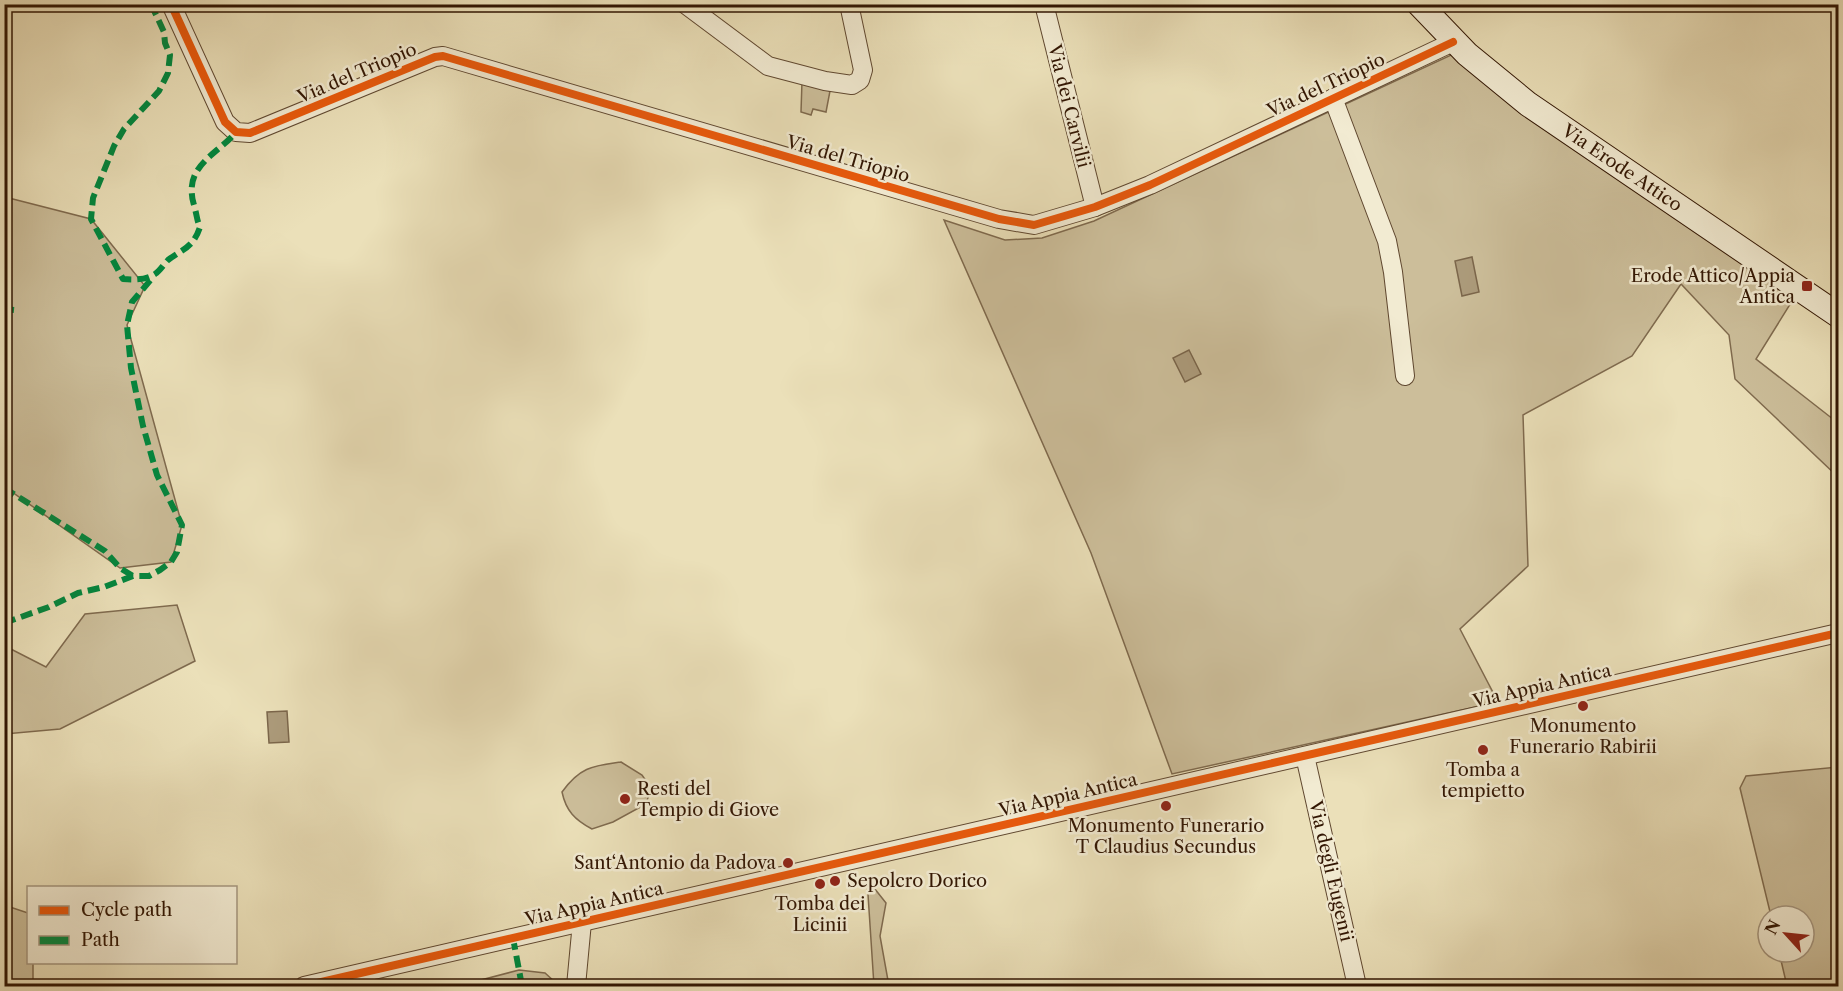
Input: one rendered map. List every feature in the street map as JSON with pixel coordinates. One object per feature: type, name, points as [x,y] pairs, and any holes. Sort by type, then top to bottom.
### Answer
[{"type":"main road","name":"Via Erode Attico","points":[[1419,4],[1453,42],[1528,104],[1839,315]]},
{"type":"street","name":"Via del Triopio","points":[[171,4],[225,122],[236,132],[250,134],[435,57],[443,56],[999,219],[1034,225],[1095,207],[1160,181],[1453,42]]},
{"type":"street","points":[[685,4],[768,66],[825,81],[852,85],[860,80],[863,70],[849,4]]},
{"type":"street","name":"Via dei Carvilii","points":[[1044,4],[1095,207]]},
{"type":"street","points":[[1333,98],[1387,241],[1393,272],[1405,376]]},
{"type":"street","name":"Via Appia Antica","points":[[304,987],[1839,633]]},
{"type":"street","name":"Via degli Eugenii","points":[[1305,756],[1357,987]]},
{"type":"street","points":[[576,987],[582,922]]},
{"type":"shaded area","points":[[1451,55],[1794,298],[1756,359],[1838,423],[1838,477],[1735,379],[1729,335],[1681,284],[1632,356],[1523,415],[1528,566],[1460,629],[1498,702],[1172,774],[1091,553],[944,220],[1005,240],[1042,238],[1094,221]]},
{"type":"shaded area","points":[[802,81],[830,91],[826,112],[813,109],[811,115],[801,112]]},
{"type":"shaded area","points":[[5,197],[91,219],[145,286],[127,325],[182,525],[171,562],[120,568],[5,487]]},
{"type":"shaded area","points":[[1472,257],[1479,292],[1462,296],[1455,261]]},
{"type":"shaded area","points":[[1189,350],[1201,374],[1185,382],[1173,358]]},
{"type":"shaded area","points":[[177,605],[195,661],[60,729],[5,734],[5,646],[46,667],[85,614]]},
{"type":"shaded area","points":[[287,711],[289,742],[269,743],[267,712]]},
{"type":"shaded area","points":[[621,762],[642,775],[651,788],[646,804],[613,822],[592,829],[572,814],[562,792],[575,777],[587,769]]},
{"type":"shaded area","points":[[1838,767],[1838,986],[1787,986],[1782,964],[1816,964],[1816,904],[1768,904],[1740,788],[1746,776]]},
{"type":"shaded area","points":[[867,879],[886,903],[880,936],[889,986],[874,986]]},
{"type":"shaded area","points":[[4,905],[27,913],[27,964],[33,964],[33,986],[5,986]]},
{"type":"shaded area","points":[[519,970],[545,973],[555,982],[555,986],[458,986]]},
{"type":"marked path","points":[[151,4],[164,32],[165,43],[170,55],[168,73],[159,91],[124,129],[114,146],[93,198],[91,219],[123,279],[140,279],[151,276],[194,239],[200,227],[192,197],[195,175],[206,159],[236,132]]},
{"type":"marked path","points":[[4,623],[49,607],[78,593],[104,587],[133,576],[149,576],[171,562],[177,552],[182,525],[157,475],[143,426],[131,368],[127,325],[132,302],[154,276]]},
{"type":"marked path","points":[[4,309],[14,310]]},
{"type":"marked path","points":[[4,488],[105,551],[120,568],[133,576]]},
{"type":"marked path","points":[[513,938],[522,986]]},
{"type":"cycle path","points":[[171,4],[225,122],[236,132],[250,133],[435,57],[443,56],[999,219],[1034,225],[1095,207],[1150,185],[1453,42]]},
{"type":"cycle path","points":[[304,986],[1838,633]]},
{"type":"place","name":"Erode Attico/Appia Antica","points":[[1807,286]]},
{"type":"place","name":"Monumento Funerario Rabirii","points":[[1583,706]]},
{"type":"place","name":"Tomba a tempietto","points":[[1483,750]]},
{"type":"place","name":"Resti del Tempio di Giove","points":[[625,799]]},
{"type":"place","name":"Monumento Funerario T Claudius Secundus","points":[[1166,806]]},
{"type":"place","name":"Sant‘Antonio da Padova","points":[[788,863]]},
{"type":"place","name":"Sepolcro Dorico","points":[[835,881]]},
{"type":"place","name":"Tomba dei Licinii","points":[[820,884]]}]
